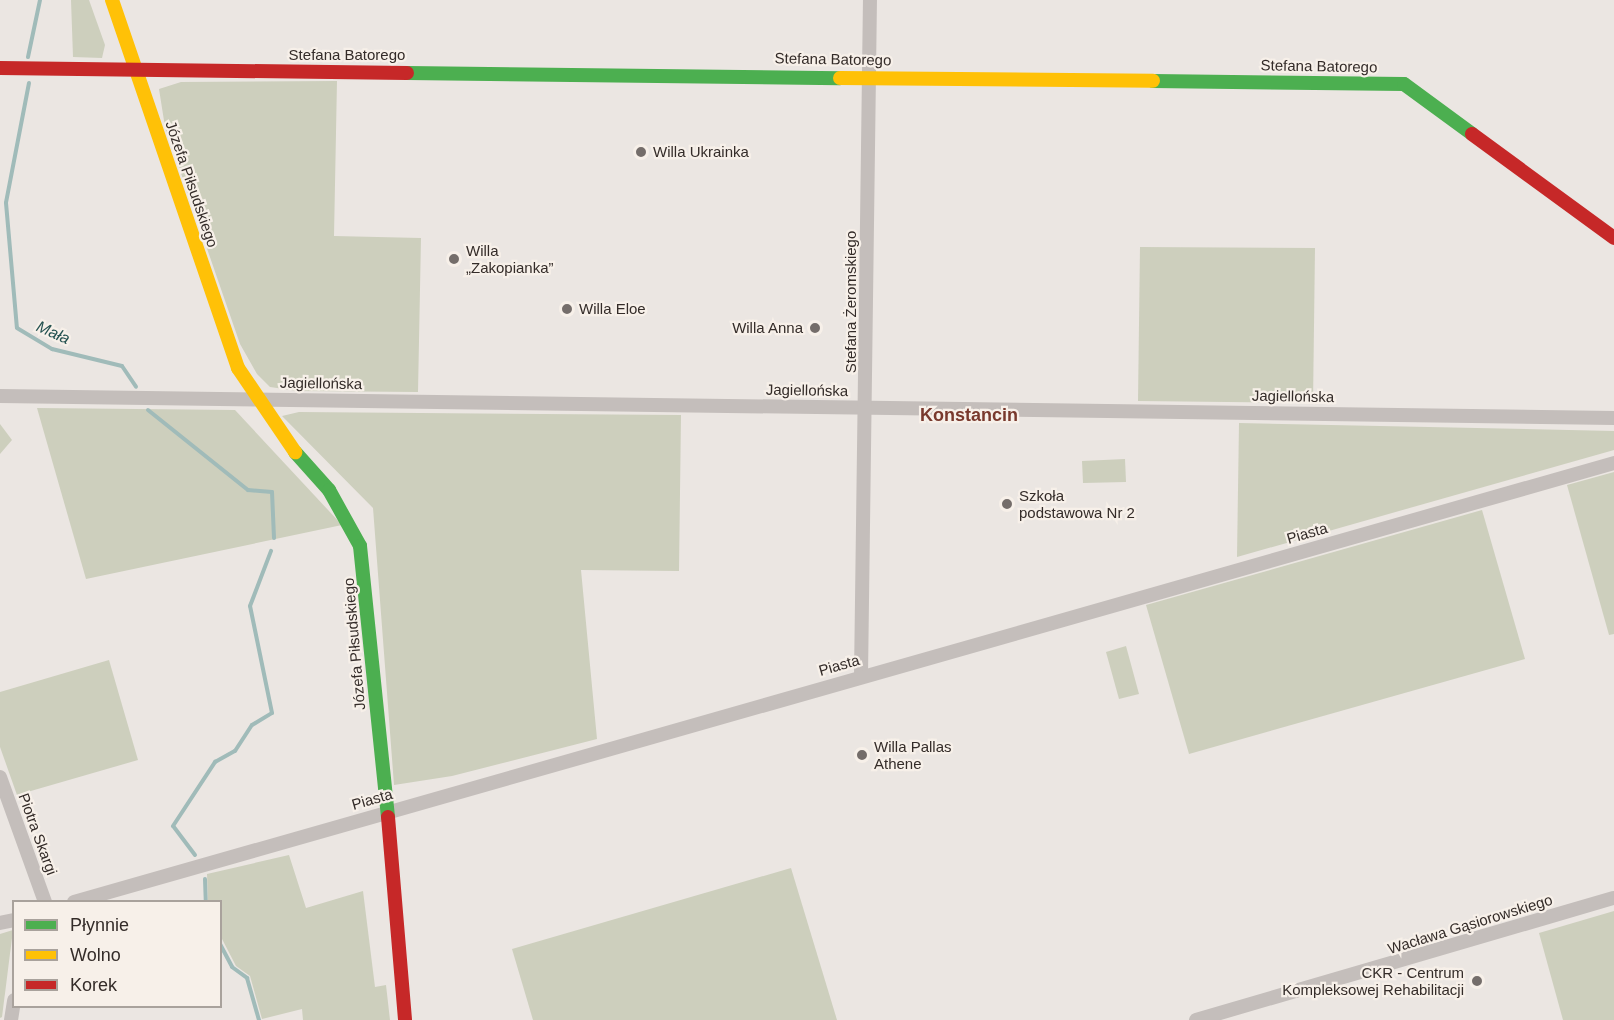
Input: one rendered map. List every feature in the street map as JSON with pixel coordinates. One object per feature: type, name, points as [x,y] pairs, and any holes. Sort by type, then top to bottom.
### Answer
[{"type":"street","name":"Józefa Piłsudskiego","points":[[112,0],[252,399],[329,490],[360,546],[368,587],[384,812],[405,1020]]},
{"type":"street","name":"Stefana Żeromskiego","points":[[861,676],[870,0]]},
{"type":"street","name":"Stefana Batorego","points":[[0,68],[869,76],[1404,84],[1614,238]]},
{"type":"street","name":"Jagiellońska","points":[[0,396],[1614,418]]},
{"type":"street","name":"Piasta","points":[[81,900],[1614,463]]},
{"type":"street","name":"Piotra Skargi","points":[[0,777],[44,900]]},
{"type":"street","name":"Wacława Gąsiorowskiego","points":[[1196,1020],[1614,898]]},
{"type":"green space","points":[[71,0],[89,0],[105,45],[102,58],[73,57]]},
{"type":"green space","points":[[337,81],[334,236],[421,238],[418,392],[298,391],[270,387],[257,374],[240,344],[165,127],[159,89],[181,82]]},
{"type":"green space","points":[[1140,247],[1315,248],[1313,403],[1138,401]]},
{"type":"green space","points":[[37,408],[235,410],[342,525],[86,579]]},
{"type":"green space","points":[[299,412],[681,415],[679,571],[581,570],[597,739],[452,776],[394,785],[373,508],[282,416]]},
{"type":"green space","points":[[1239,423],[1614,431],[1614,450],[1237,557]]},
{"type":"green space","points":[[0,424],[12,440],[0,454]]},
{"type":"green space","points":[[1125,459],[1126,482],[1083,483],[1082,461]]},
{"type":"green space","points":[[1614,472],[1614,634],[1609,635],[1567,485]]},
{"type":"green space","points":[[1482,510],[1525,659],[1189,754],[1146,605]]},
{"type":"green space","points":[[1126,646],[1139,694],[1119,699],[1106,652]]},
{"type":"green space","points":[[109,660],[138,760],[17,795],[0,747],[0,692]]},
{"type":"green space","points":[[289,855],[306,908],[363,891],[375,987],[386,985],[390,1020],[303,1020],[302,1009],[262,1019],[250,976],[236,966],[222,939],[222,900],[208,900],[207,874]]},
{"type":"green space","points":[[791,868],[837,1020],[533,1020],[512,949]]},
{"type":"green space","points":[[1614,911],[1614,1020],[1563,1020],[1539,933]]},
{"type":"green space","points":[[12,930],[2,1017],[0,1018],[0,934]]},
{"type":"waterway","name":"Mała","points":[[28,57],[40,0]]},
{"type":"waterway","name":"Mała","points":[[29,83],[6,203],[17,328],[52,349],[122,366],[136,387]]},
{"type":"waterway","name":"Mała","points":[[148,410],[248,490],[272,492],[274,538]]},
{"type":"waterway","name":"Mała","points":[[195,855],[173,826],[215,762],[235,751],[252,725],[272,713],[250,606],[271,551]]},
{"type":"waterway","name":"Mała","points":[[205,879],[206,900]]},
{"type":"waterway","name":"Mała","points":[[222,948],[232,967],[247,978],[259,1020]]},
{"type":"traffic: fast","points":[[407,73],[840,78]]},
{"type":"traffic: fast","points":[[1153,81],[1404,84],[1472,134]]},
{"type":"traffic: fast","points":[[295,452],[329,490],[360,546],[388,817]]},
{"type":"traffic: slow","points":[[112,0],[238,368],[295,452]]},
{"type":"traffic: slow","points":[[840,78],[1153,81]]},
{"type":"traffic: jam","points":[[0,68],[407,73]]},
{"type":"traffic: jam","points":[[1472,134],[1614,238]]},
{"type":"traffic: jam","points":[[388,817],[405,1020]]},
{"type":"place","name":"Willa Ukrainka","points":[[641,152]]},
{"type":"place","name":"Willa „Zakopianka”","points":[[454,259]]},
{"type":"place","name":"Willa Eloe","points":[[567,309]]},
{"type":"place","name":"Willa Anna","points":[[815,328]]},
{"type":"place","name":"Szkoła podstawowa Nr 2","points":[[1007,504]]},
{"type":"place","name":"Willa Pallas Athene","points":[[862,755]]},
{"type":"place","name":"CKR - Centrum Kompleksowej Rehabilitacji","points":[[1477,981]]},
{"type":"district","name":"Konstancin","points":[[969,415]]}]
